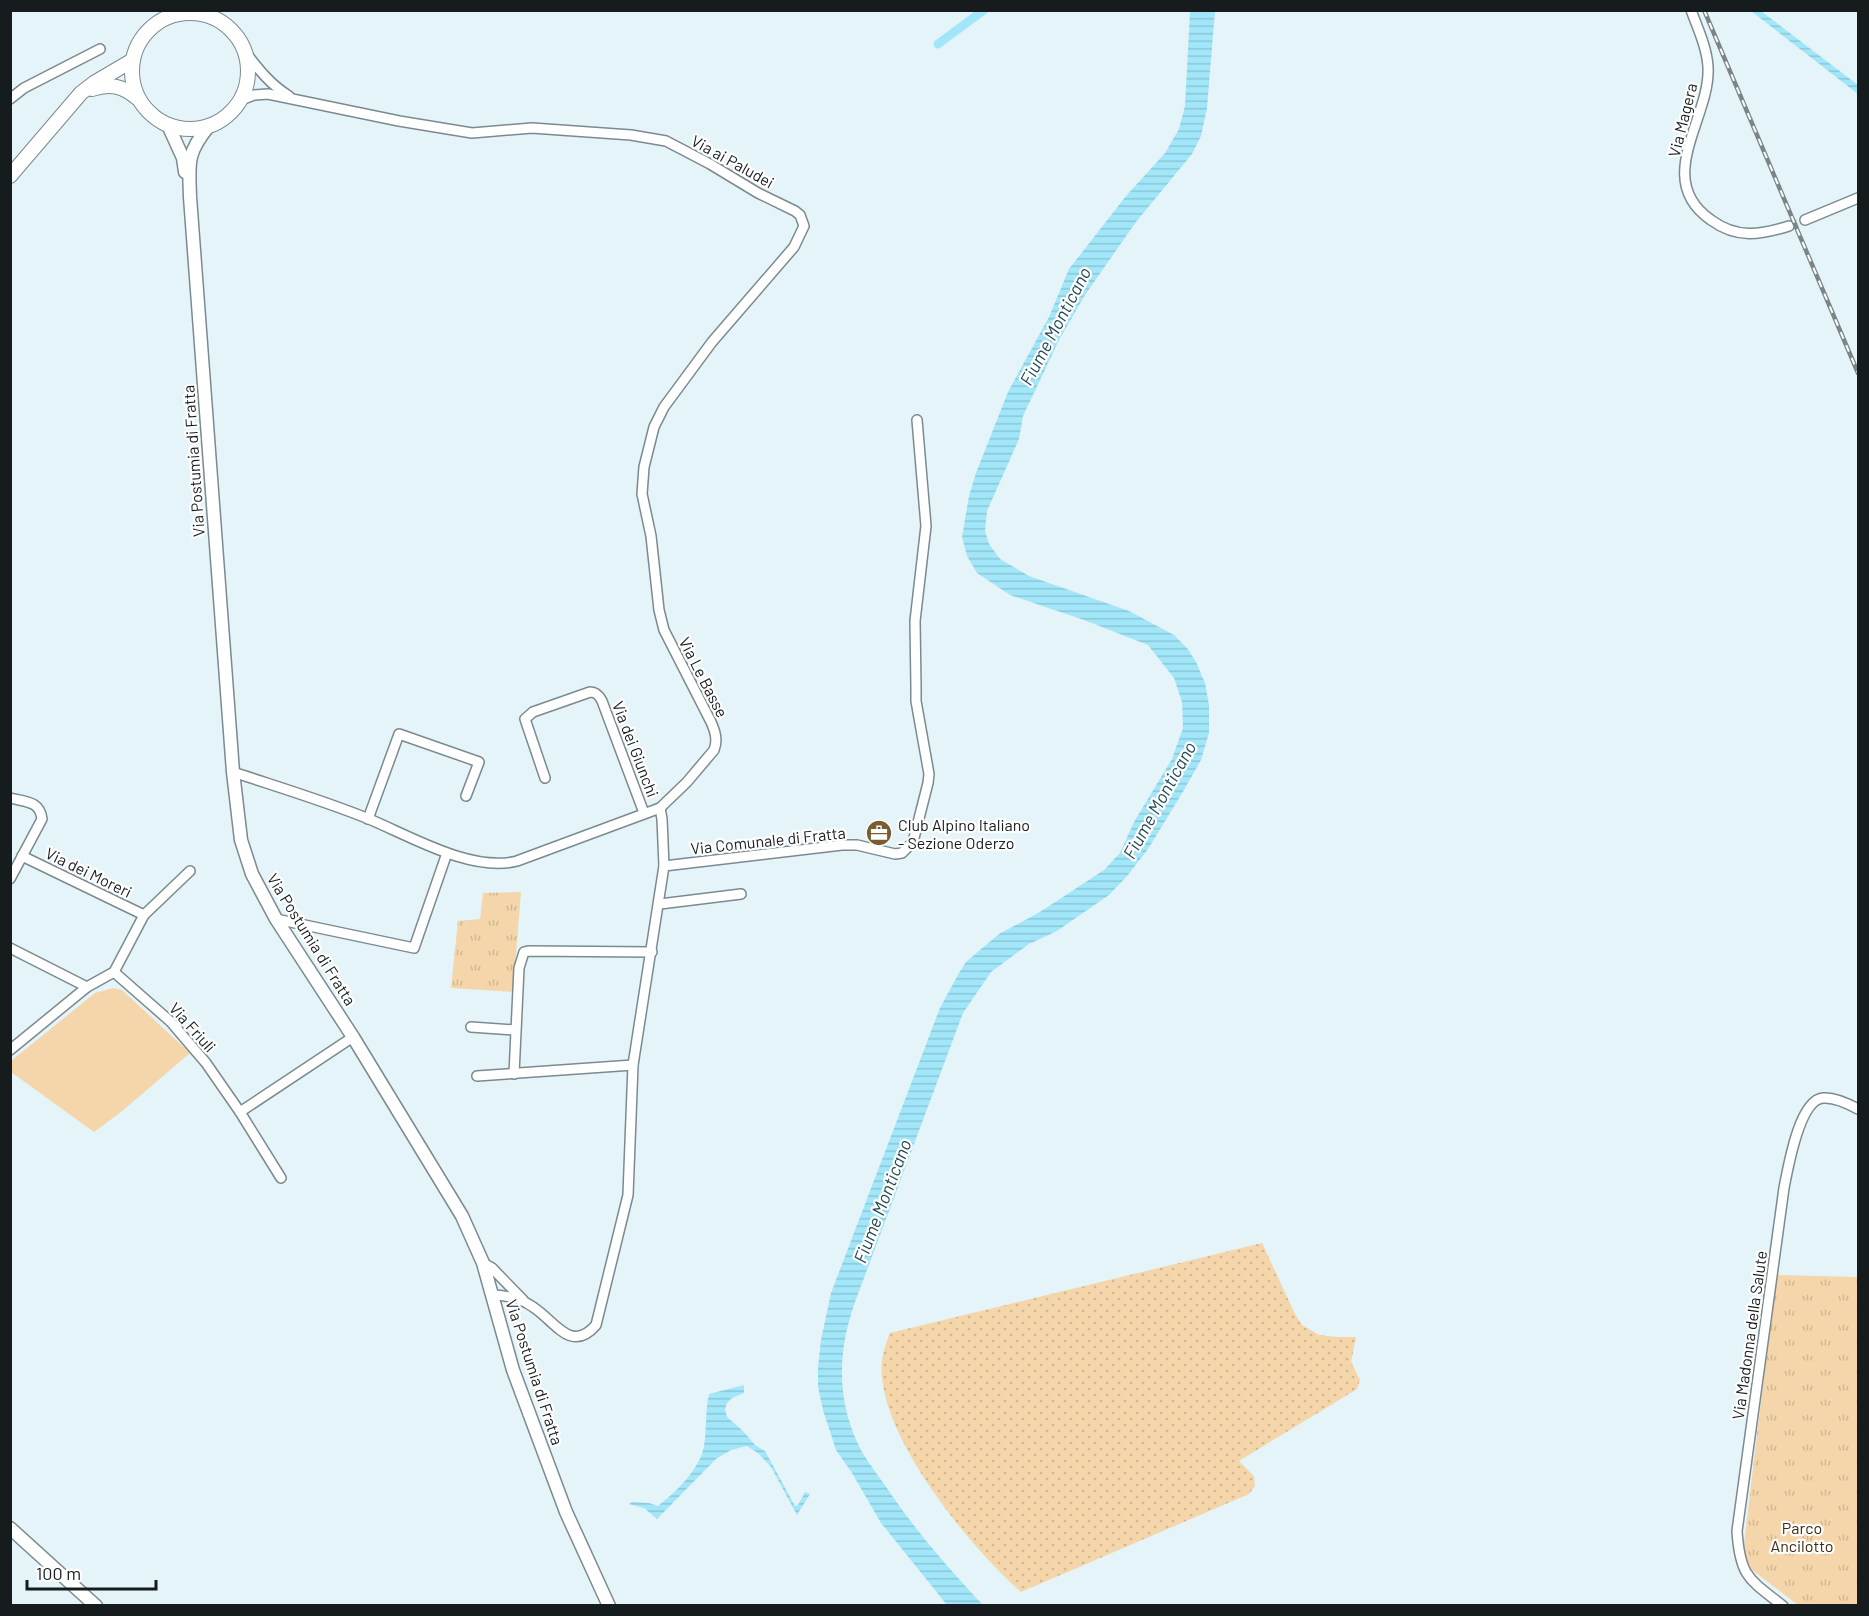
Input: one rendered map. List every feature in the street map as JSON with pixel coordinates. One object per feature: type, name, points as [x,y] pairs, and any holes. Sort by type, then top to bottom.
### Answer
[{"type":"main road","points":[[81,93],[106,85],[118,86],[128,90],[156,119],[168,125],[195,130],[208,127],[233,112],[247,85],[249,69],[246,53],[237,36],[223,22],[203,12],[165,14],[149,29],[139,43],[133,60],[132,74],[139,100]]},
{"type":"main road","points":[[10,176],[81,93],[133,60]]},
{"type":"main road","name":"Via Postumia di Fratta","points":[[168,125],[183,158],[190,197]]},
{"type":"main road","name":"Via Postumia di Fratta","points":[[208,127],[195,144],[189,162],[190,197],[233,772],[241,840],[252,874],[276,919],[353,1037],[462,1216],[483,1263],[513,1370],[566,1512],[609,1605]]},
{"type":"main road","points":[[10,1528],[96,1605]]},
{"type":"street","name":"Via Magera","points":[[1691,10],[1703,42],[1708,67],[1707,85],[1688,143],[1684,164],[1690,195],[1705,216],[1735,233],[1751,235],[1768,233],[1789,226]]},
{"type":"street","points":[[10,99],[24,88],[100,49]]},
{"type":"street","points":[[246,53],[275,88],[293,99]]},
{"type":"street","name":"Via ai Paludei","points":[[241,100],[254,94],[268,94],[399,121],[472,133],[532,128],[631,135],[666,141],[801,215],[804,226],[794,247],[712,342],[664,407],[654,427],[644,466],[642,494],[656,574]]},
{"type":"street","points":[[1806,220],[1858,198]]},
{"type":"street","name":"Via Comunale di Fratta","points":[[664,866],[842,844],[895,854],[902,853],[913,842],[928,783],[915,687],[915,621],[926,526],[917,420]]},
{"type":"street","name":"Via Le Basse","points":[[233,772],[368,819],[447,853],[497,865],[508,864],[660,808],[687,782],[714,750],[716,733],[664,630],[659,610],[656,574]]},
{"type":"street","name":"Via dei Giunchi","points":[[545,778],[525,719],[527,715],[594,692],[602,701],[644,813]]},
{"type":"street","points":[[368,819],[399,734],[479,762],[466,796]]},
{"type":"street","name":"Via dei Moreri","points":[[10,798],[37,806],[41,811],[42,819],[10,879]]},
{"type":"street","points":[[492,1295],[502,1295],[525,1302],[573,1338],[590,1332],[596,1325],[628,1196],[633,1065],[660,904],[664,866],[660,808]]},
{"type":"street","points":[[276,919],[414,948],[447,853]]},
{"type":"street","name":"Via dei Moreri","points":[[22,856],[144,915]]},
{"type":"street","points":[[11,1050],[87,987],[114,972],[144,915],[190,871]]},
{"type":"street","points":[[660,904],[741,894]]},
{"type":"street","points":[[10,948],[87,987]]},
{"type":"street","points":[[514,1074],[519,968],[524,952],[652,952]]},
{"type":"street","name":"Via Friuli","points":[[114,972],[171,1022],[206,1063],[281,1178]]},
{"type":"street","points":[[471,1028],[515,1030]]},
{"type":"street","points":[[240,1112],[353,1037]]},
{"type":"street","points":[[477,1076],[633,1065]]},
{"type":"street","name":"Via Madonna della Salute","points":[[1783,1605],[1750,1580],[1739,1558],[1737,1531],[1784,1188],[1793,1146],[1806,1110],[1814,1101],[1823,1098],[1858,1109]]},
{"type":"street","points":[[483,1263],[492,1268],[525,1302]]},
{"type":"green space","points":[[521,892],[513,992],[451,988],[458,921],[480,919],[483,893]]},
{"type":"green space","points":[[113,988],[122,990],[190,1053],[94,1132],[11,1072],[11,1061],[95,993]]},
{"type":"green space","points":[[1262,1243],[1302,1325],[1319,1335],[1356,1337],[1351,1362],[1360,1380],[1357,1389],[1239,1461],[1254,1476],[1255,1486],[1249,1494],[1021,1592],[956,1523],[915,1463],[899,1433],[887,1404],[882,1377],[883,1355],[890,1333]]},
{"type":"green space","name":"Parco Ancilotto","points":[[1776,1275],[1858,1277],[1858,1605],[1798,1605],[1752,1570],[1746,1558],[1744,1544]]},
{"type":"water","name":"Fiume Monticano","points":[[1190,11],[1215,11],[1207,108],[1201,136],[1192,154],[1136,222],[1085,295],[1059,340],[1023,416],[1019,439],[987,511],[985,531],[989,544],[1000,559],[1029,576],[1129,611],[1174,635],[1187,648],[1205,683],[1209,705],[1209,733],[1201,760],[1184,790],[1148,849],[1128,875],[1109,895],[1057,931],[1029,944],[991,972],[963,1013],[855,1302],[842,1359],[847,1415],[862,1452],[914,1526],[983,1605],[947,1605],[881,1523],[836,1450],[818,1387],[821,1340],[831,1293],[940,1008],[959,973],[966,962],[999,934],[1040,912],[1104,870],[1120,853],[1134,822],[1172,759],[1183,728],[1182,702],[1174,678],[1148,645],[1010,595],[977,573],[967,556],[962,537],[969,496],[976,473],[1008,392],[1049,317],[1069,269],[1126,196],[1165,153],[1179,129],[1185,106]]},
{"type":"water","points":[[1751,11],[1761,11],[1858,85],[1858,94]]},
{"type":"water","points":[[744,1385],[744,1393],[727,1403],[725,1409],[727,1417],[755,1445],[765,1451],[795,1506],[798,1505],[805,1492],[810,1494],[797,1515],[771,1467],[759,1454],[747,1446],[731,1450],[716,1459],[657,1519],[644,1508],[629,1504],[632,1502],[649,1503],[658,1506],[679,1487],[702,1455],[709,1394]]},
{"type":"waterway","points":[[938,44],[984,10]]},
{"type":"tunnel","points":[[1789,226],[1805,220]]},
{"type":"railway","points":[[1704,10],[1858,373]]},
{"type":"place","name":"Club Alpino Italiano - Sezione Oderzo","points":[[879,833]]}]
